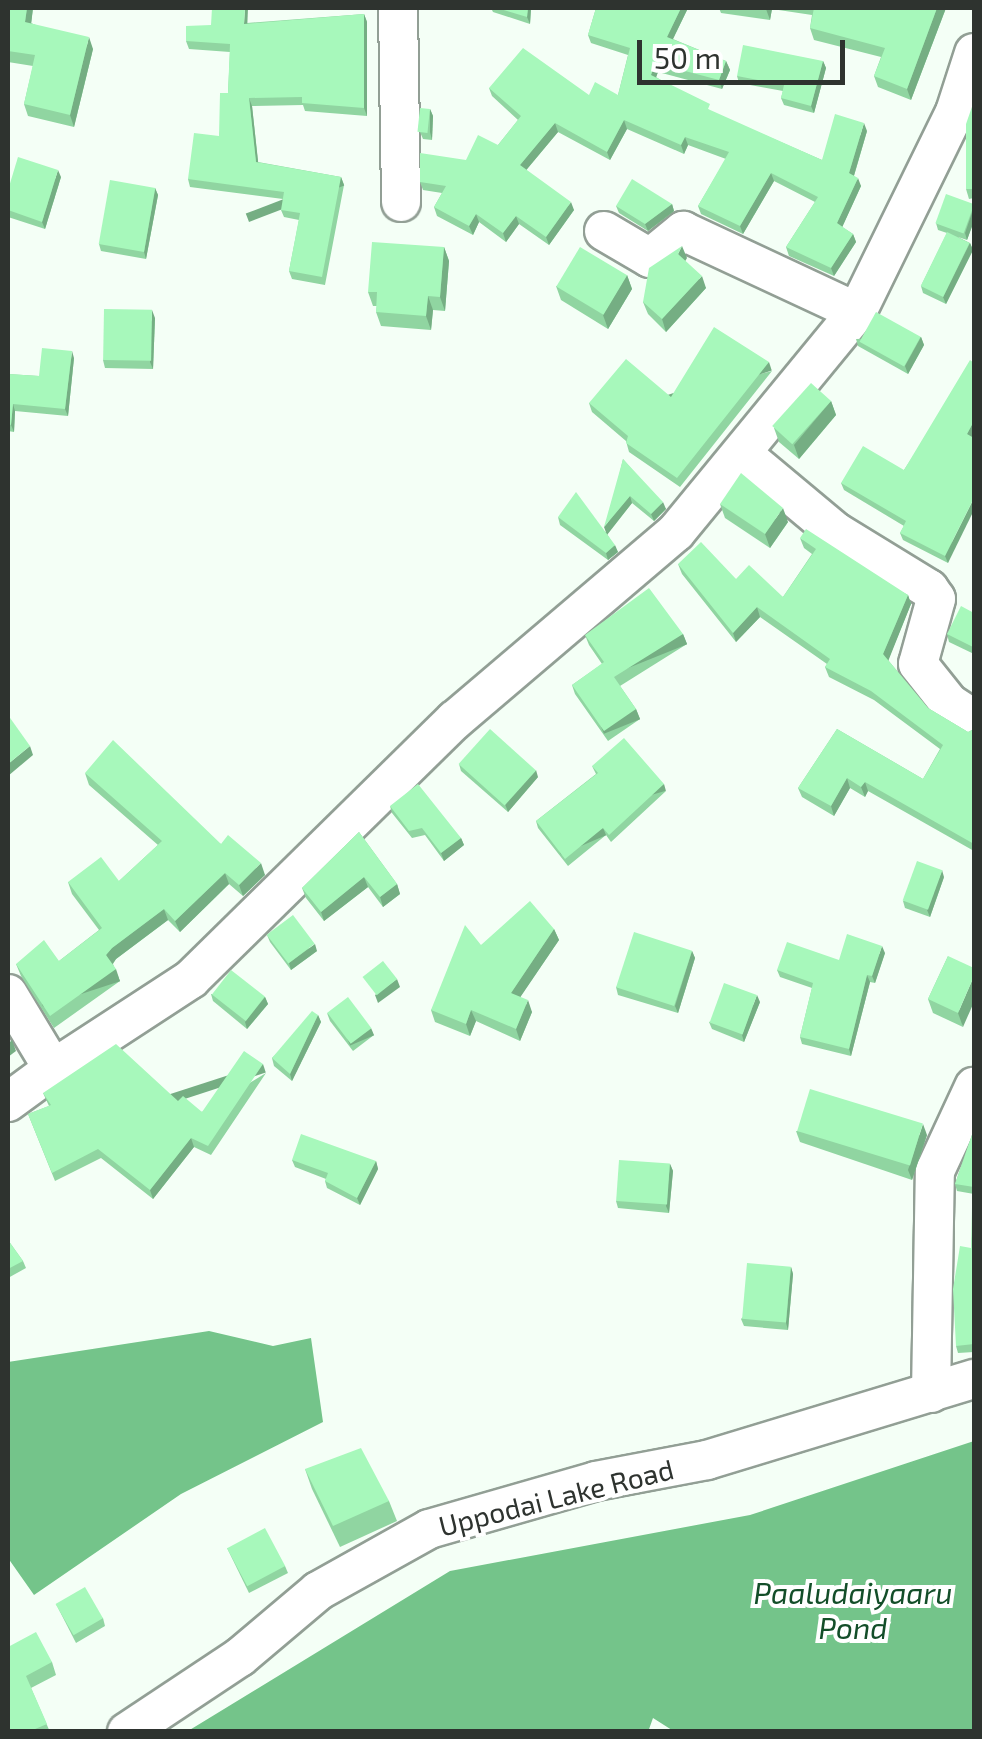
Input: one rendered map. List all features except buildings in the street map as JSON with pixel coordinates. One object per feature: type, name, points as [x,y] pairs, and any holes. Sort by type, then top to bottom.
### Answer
[{"type":"street","points":[[398,8],[400,202]]},
{"type":"street","points":[[8,1102],[191,979],[454,720],[676,532],[745,456],[857,312],[955,112],[974,53]]},
{"type":"street","points":[[604,231],[650,258],[683,232],[857,312]]},
{"type":"street","points":[[745,456],[836,532],[928,589],[936,600],[918,664],[949,703],[974,719]]},
{"type":"street","points":[[8,994],[53,1069]]},
{"type":"street","points":[[931,1392],[935,1172],[972,1096]]},
{"type":"street","name":"Uppodai Lake Road","points":[[127,1732],[240,1657],[318,1591],[429,1529],[596,1481],[708,1460],[974,1379]]},
{"type":"water","points":[[209,1331],[273,1346],[311,1338],[323,1422],[181,1494],[34,1595],[8,1558],[8,1362]]},
{"type":"water","name":"Paaludaiyaaru Pond","points":[[974,1441],[974,1731],[675,1732],[653,1718],[648,1732],[188,1731],[450,1571],[750,1515]]}]
